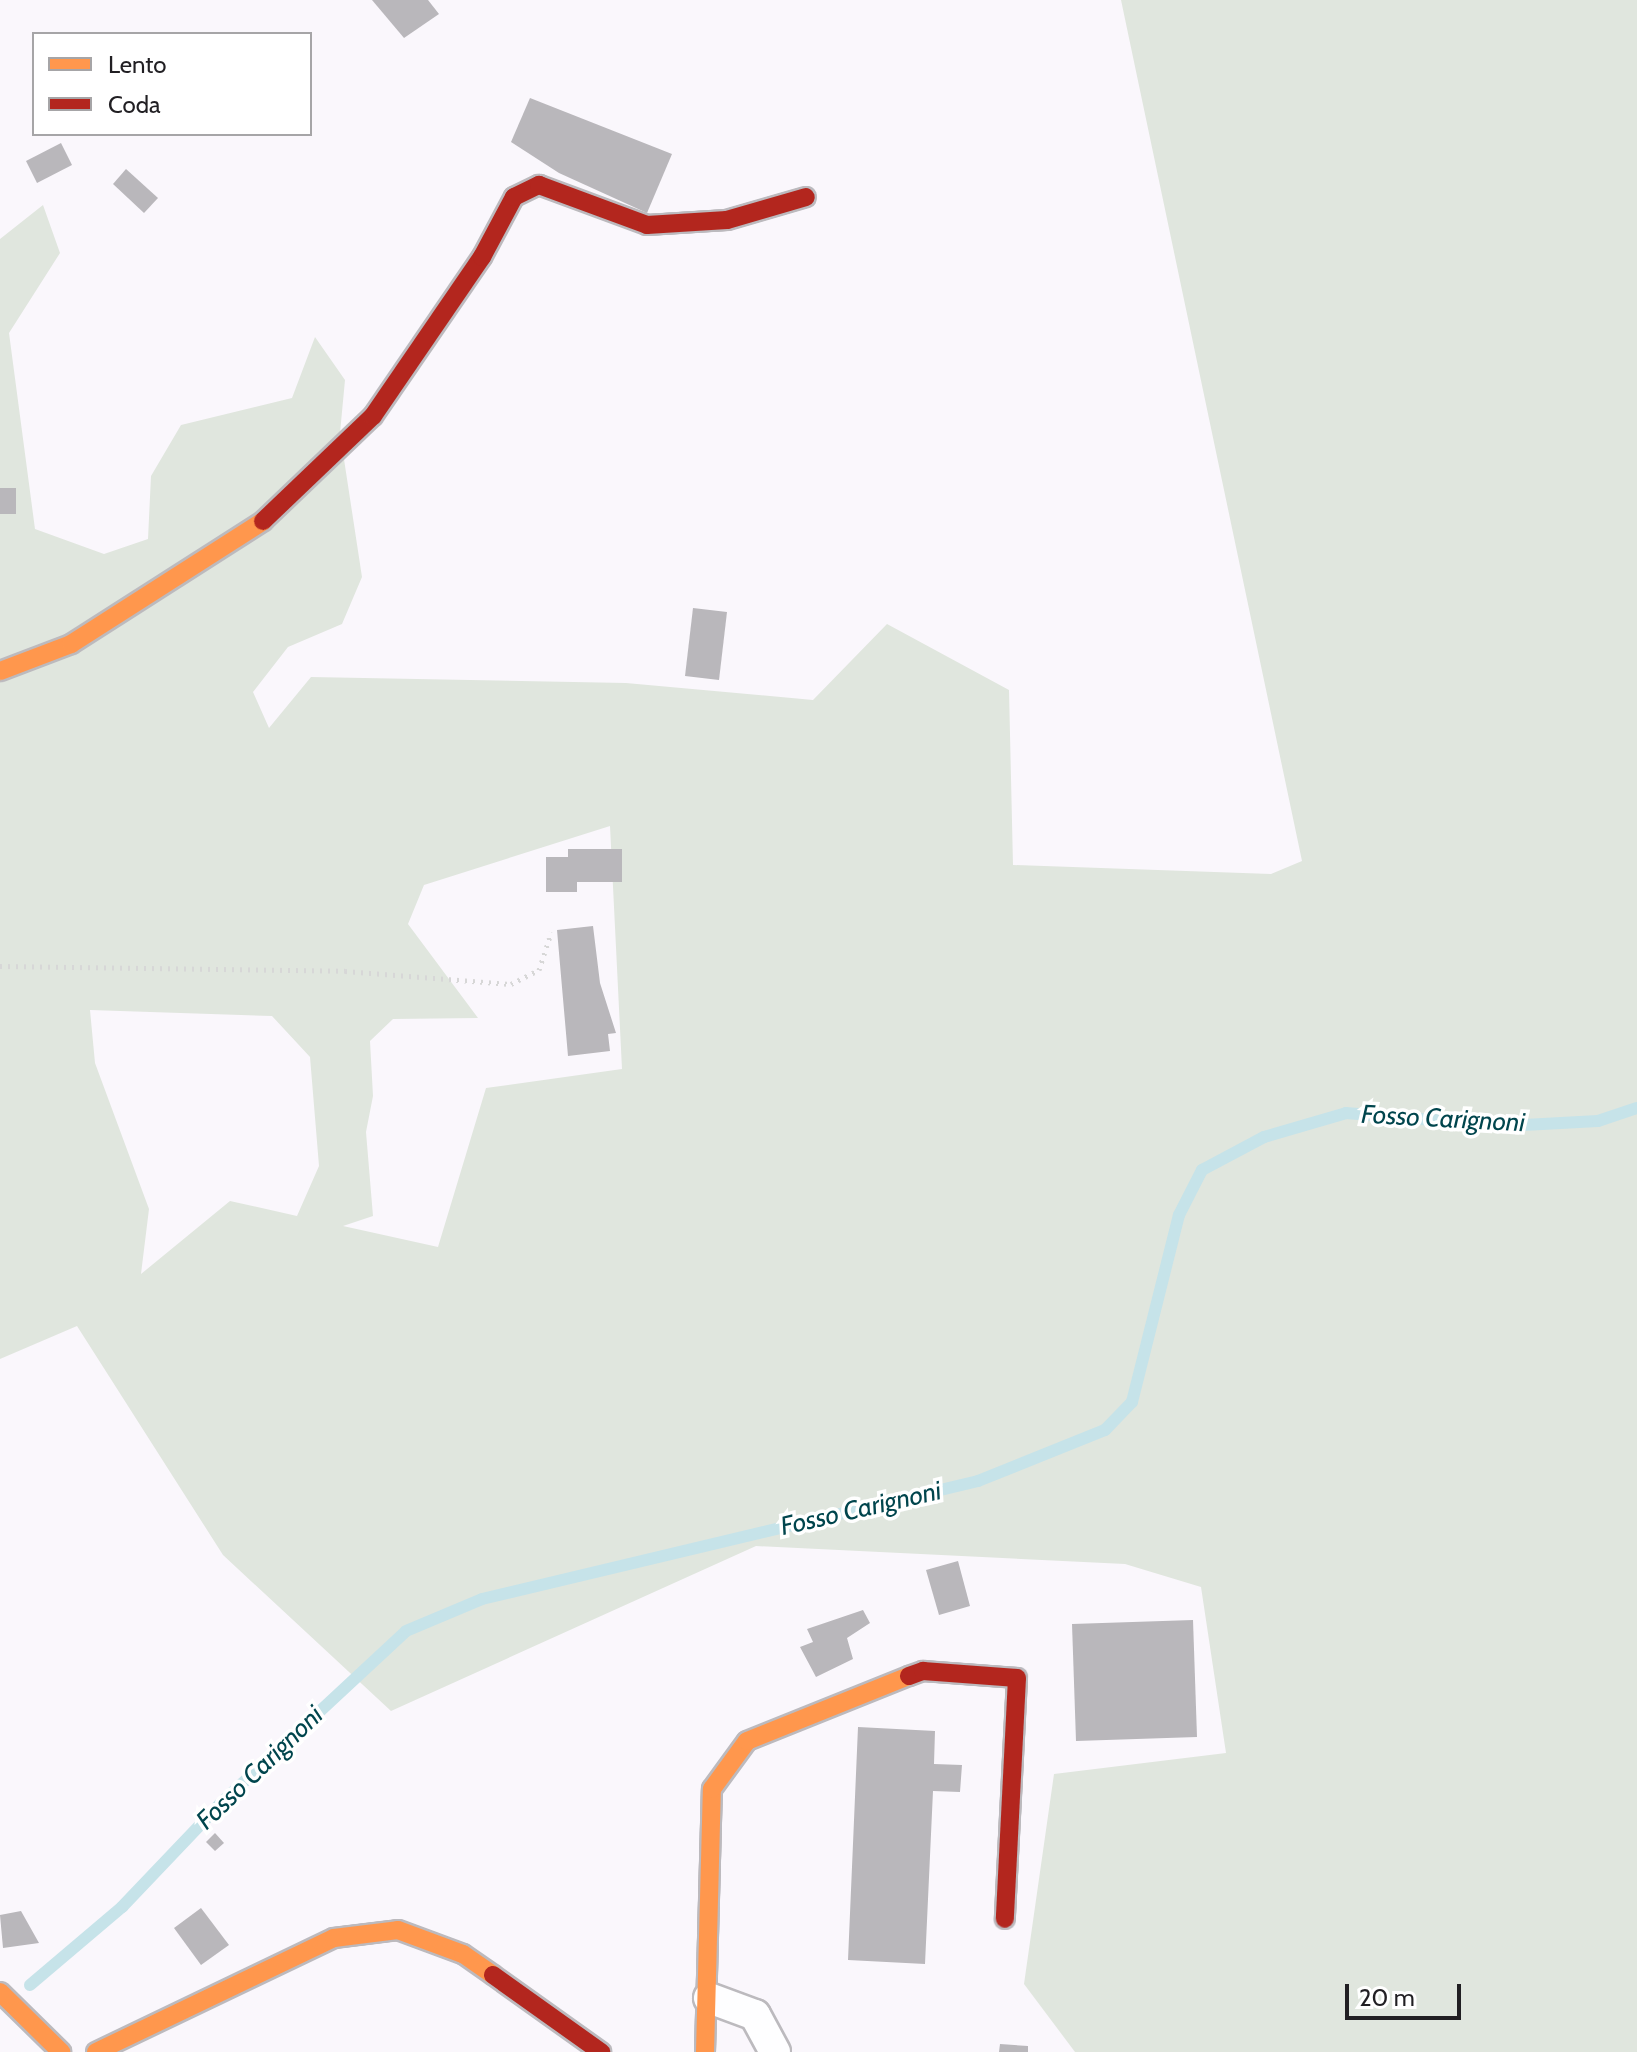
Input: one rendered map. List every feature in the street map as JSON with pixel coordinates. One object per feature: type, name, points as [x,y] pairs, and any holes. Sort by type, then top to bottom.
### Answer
[{"type":"street","points":[[0,671],[71,644],[255,529],[373,416],[482,257],[514,197],[539,185],[647,225],[727,220],[806,197]]},
{"type":"street","points":[[705,2052],[709,1998],[712,1789],[747,1741],[923,1671],[1017,1678],[1005,1919]]},
{"type":"street","points":[[96,2052],[334,1938],[398,1930],[463,1954],[601,2052]]},
{"type":"street","points":[[0,1992],[61,2052]]},
{"type":"street","points":[[709,1998],[755,2015],[775,2052]]},
{"type":"path","points":[[0,966],[345,971],[511,984],[539,970],[551,932]]},
{"type":"shaded area","points":[[1121,0],[1637,0],[1637,2052],[1075,2052],[1024,1984],[1054,1774],[1226,1753],[1201,1587],[1125,1564],[756,1546],[391,1711],[223,1555],[77,1326],[0,1359],[0,239],[43,205],[60,253],[9,333],[35,529],[104,554],[148,539],[151,476],[181,425],[292,398],[315,337],[345,380],[340,433],[362,577],[342,624],[288,647],[253,692],[269,728],[311,677],[626,683],[813,700],[887,624],[1009,690],[1013,865],[1271,874],[1302,861]],"holes":[[[610,826],[622,1069],[486,1088],[438,1247],[343,1226],[373,1216],[366,1132],[373,1096],[370,1041],[393,1019],[478,1018],[408,924],[424,885]],[[90,1010],[272,1016],[310,1057],[319,1166],[297,1216],[230,1201],[141,1274],[149,1209],[95,1063]]]},
{"type":"building","points":[[372,0],[428,0],[439,14],[404,38]]},
{"type":"building","points":[[530,98],[672,154],[647,213],[559,173],[511,142]]},
{"type":"building","points":[[61,143],[72,165],[37,183],[26,161]]},
{"type":"building","points":[[126,169],[158,198],[144,213],[113,184]]},
{"type":"building","points":[[0,488],[16,488],[16,514],[0,514]]},
{"type":"building","points":[[693,608],[727,612],[719,680],[685,676]]},
{"type":"building","points":[[568,849],[622,849],[622,882],[577,882],[577,892],[546,892],[546,857],[568,857]]},
{"type":"building","points":[[593,926],[600,983],[616,1033],[608,1034],[610,1051],[568,1056],[557,930]]},
{"type":"building","points":[[958,1561],[970,1606],[939,1615],[926,1570]]},
{"type":"building","points":[[863,1610],[870,1623],[847,1638],[853,1659],[816,1677],[800,1647],[813,1642],[807,1629]]},
{"type":"building","points":[[1193,1620],[1197,1737],[1076,1741],[1072,1624]]},
{"type":"building","points":[[858,1727],[935,1731],[934,1764],[962,1765],[960,1792],[933,1791],[925,1964],[848,1960]]},
{"type":"building","points":[[215,1833],[224,1843],[215,1851],[206,1842]]},
{"type":"building","points":[[201,1908],[229,1945],[201,1965],[174,1928]]},
{"type":"building","points":[[21,1911],[39,1943],[3,1948],[0,1915]]},
{"type":"building","points":[[1000,2044],[1028,2046],[1028,2052],[999,2052]]},
{"type":"waterway","name":"Fosso Carignoni","points":[[30,1985],[122,1907],[219,1805],[406,1631],[482,1599],[978,1481],[1105,1430],[1132,1402],[1179,1215],[1202,1170],[1264,1137],[1346,1113],[1507,1126],[1598,1121],[1637,1108]]},
{"type":"traffic: slow","points":[[0,671],[71,644],[263,521]]},
{"type":"traffic: slow","points":[[705,2052],[712,1789],[747,1741],[909,1676]]},
{"type":"traffic: slow","points":[[96,2052],[334,1938],[398,1930],[463,1954],[493,1975]]},
{"type":"traffic: slow","points":[[0,1992],[61,2052]]},
{"type":"traffic: jam","points":[[263,521],[373,416],[482,257],[514,197],[539,185],[647,225],[727,220],[806,197]]},
{"type":"traffic: jam","points":[[909,1676],[923,1671],[1017,1678],[1005,1919]]},
{"type":"traffic: jam","points":[[493,1975],[601,2052]]}]
